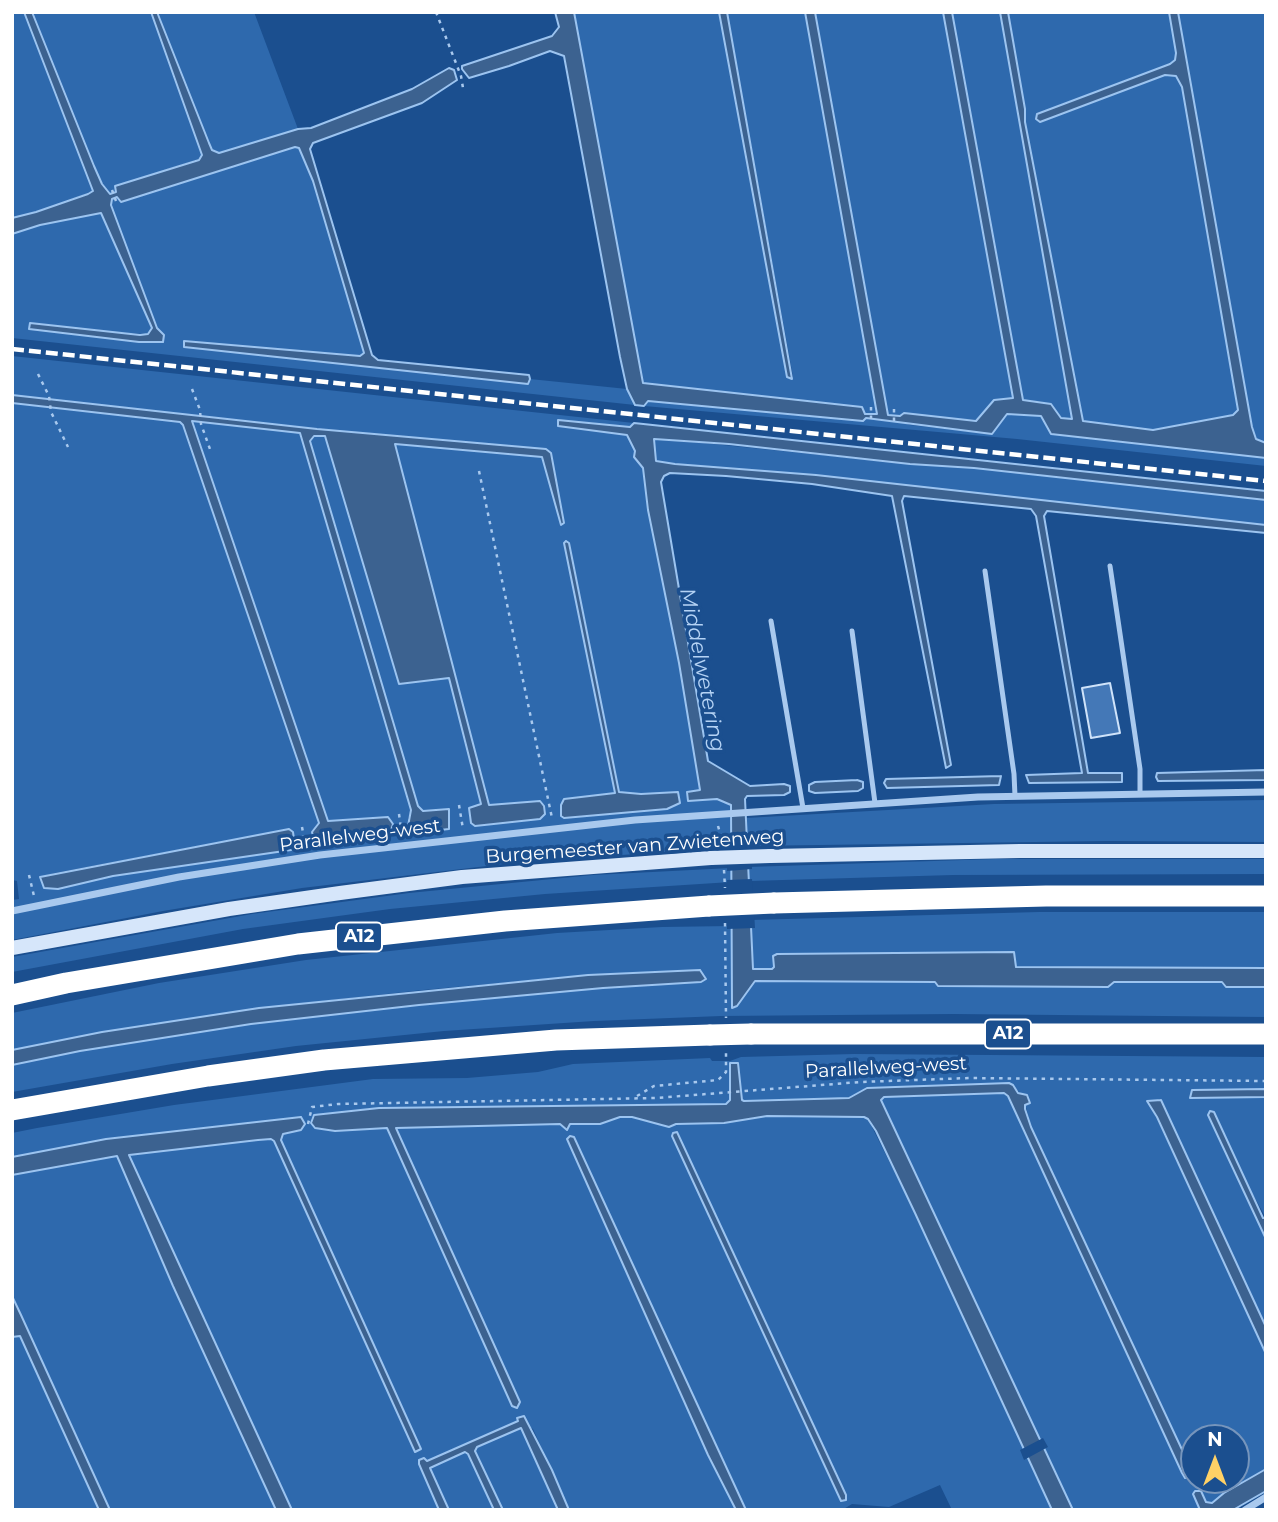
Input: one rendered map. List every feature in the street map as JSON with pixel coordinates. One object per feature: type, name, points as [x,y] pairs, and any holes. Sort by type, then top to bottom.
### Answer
[{"type":"highway","name":"A12","points":[[12,995],[66,983],[298,944],[505,921],[774,904],[1032,896],[1266,896]]},
{"type":"highway","name":"A12","points":[[12,1110],[208,1076],[324,1060],[556,1040],[718,1040],[751,1034],[1266,1034]]},
{"type":"main road","name":"Burgemeester van Zwietenweg","points":[[12,948],[229,909],[463,877],[770,856],[1020,851],[1266,851]]},
{"type":"street","name":"Parallelweg-west","points":[[12,911],[179,877],[308,857],[554,828],[714,813],[875,803],[1015,796],[1266,792]]},
{"type":"street","points":[[1245,1510],[1266,1497]]},
{"type":"lane","points":[[1110,566],[1140,769],[1140,793]]},
{"type":"lane","points":[[985,571],[1015,796]]},
{"type":"lane","points":[[771,621],[803,808]]},
{"type":"lane","points":[[852,631],[875,803]]},
{"type":"path","points":[[436,12],[461,76],[463,88]]},
{"type":"path","points":[[112,190],[116,201]]},
{"type":"path","points":[[38,374],[49,396],[51,412],[68,447]]},
{"type":"path","points":[[192,389],[211,452]]},
{"type":"path","points":[[871,407],[871,416]]},
{"type":"path","points":[[894,409],[894,421]]},
{"type":"path","points":[[479,471],[554,828]]},
{"type":"path","points":[[459,805],[465,839]]},
{"type":"path","points":[[714,813],[720,829],[719,906],[726,1019]]},
{"type":"path","points":[[399,814],[403,846]]},
{"type":"path","points":[[302,827],[308,857]]},
{"type":"path","points":[[29,875],[37,906]]},
{"type":"path","name":"Parallelweg-west","points":[[634,1098],[654,1086],[718,1080],[723,1077],[726,1072],[718,1040]]},
{"type":"path","name":"Parallelweg-west","points":[[308,1124],[312,1107],[338,1104],[634,1098],[744,1093],[860,1082],[969,1078],[1266,1080]]},
{"type":"shaded area","points":[[12,12],[24,12],[93,191],[36,213],[12,218]]},
{"type":"shaded area","points":[[24,12],[32,12],[94,166],[110,194],[116,192],[115,186],[199,160],[202,155],[151,12],[157,12],[212,150],[219,153],[298,129],[311,128],[412,89],[449,68],[454,70],[457,80],[422,103],[313,143],[310,149],[372,355],[378,360],[529,375],[528,384],[184,347],[184,341],[360,356],[364,353],[313,181],[299,148],[295,147],[121,202],[117,197],[112,199],[111,205],[157,328],[164,335],[163,342],[139,342],[29,329],[30,323],[140,335],[148,334],[152,328],[101,213],[40,225],[12,234],[12,218],[93,191]]},
{"type":"shaded area","points":[[32,12],[151,12],[202,155],[199,159],[116,186],[116,192],[110,194],[106,191]]},
{"type":"shaded area","points":[[157,12],[254,12],[298,129],[219,153],[212,150]]},
{"type":"shaded area","points":[[555,12],[574,12],[643,383],[862,407],[865,414],[877,414],[805,12],[815,12],[888,415],[900,416],[904,413],[976,421],[994,400],[1013,398],[943,12],[952,12],[1023,400],[1051,404],[1061,418],[1072,419],[1000,12],[1008,12],[1025,122],[1083,421],[1153,430],[1233,415],[1238,410],[1182,87],[1176,76],[1165,75],[1040,122],[1036,119],[1037,114],[1170,64],[1175,60],[1176,53],[1169,12],[1178,12],[1252,427],[1256,439],[1266,443],[1266,458],[1051,434],[1041,416],[1007,414],[992,434],[866,418],[863,421],[648,401],[644,406],[635,405],[627,389],[620,357],[564,56],[550,51],[469,78],[462,69],[462,66],[552,36],[559,27]]},
{"type":"shaded area","points":[[574,12],[719,12],[787,377],[793,377],[727,12],[805,12],[877,415],[865,414],[862,407],[643,383]]},
{"type":"shaded area","points":[[719,12],[727,12],[792,379],[787,377]]},
{"type":"shaded area","points":[[815,12],[943,12],[1013,399],[994,400],[979,420],[888,415]]},
{"type":"shaded area","points":[[952,12],[1000,12],[1073,419],[1061,418],[1042,402],[1023,400]]},
{"type":"shaded area","points":[[1008,12],[1169,12],[1176,53],[1175,60],[1170,64],[1037,114],[1040,122],[1165,75],[1176,76],[1182,87],[1236,389],[1238,410],[1233,415],[1153,430],[1083,422],[1025,122]]},
{"type":"shaded area","points":[[1178,12],[1266,12],[1266,443],[1256,439],[1252,427]]},
{"type":"shaded area","points":[[299,147],[313,181],[364,353],[361,356],[184,347],[528,384],[530,379],[627,389],[635,405],[12,338],[12,234],[40,225],[101,213],[152,328],[148,334],[29,328],[139,342],[163,342],[164,335],[157,328],[111,205],[112,199],[117,197],[122,202]]},
{"type":"shaded area","points":[[12,356],[634,423],[630,427],[587,422],[558,426],[627,435],[635,451],[634,457],[643,467],[648,510],[679,663],[700,790],[687,792],[688,800],[717,799],[731,805],[732,847],[512,863],[302,888],[12,940],[12,900],[19,899],[17,881],[12,880],[12,403],[180,422],[183,425],[319,823],[312,832],[319,845],[389,837],[328,821],[192,421],[300,433],[411,810],[408,819],[450,822],[449,809],[423,811],[418,806],[311,437],[325,435],[399,684],[449,678],[481,805],[469,815],[475,826],[540,801],[489,806],[395,443],[542,457],[552,466],[551,453],[546,449],[317,429],[12,395]],"holes":[[[564,543],[569,543],[619,792],[678,792],[679,803],[667,809],[564,818],[564,799],[615,794]],[[289,829],[58,889],[40,877],[55,873]]]},
{"type":"shaded area","points":[[12,395],[317,429],[546,449],[551,453],[564,523],[561,525],[542,457],[395,444],[489,805],[540,801],[545,814],[540,819],[475,826],[471,823],[469,808],[481,804],[449,678],[399,684],[325,436],[314,436],[310,441],[418,806],[423,811],[449,809],[449,829],[414,833],[408,826],[411,810],[300,433],[192,421],[328,821],[388,817],[393,824],[389,837],[319,845],[312,832],[319,823],[183,425],[180,422],[12,403]]},
{"type":"shaded area","points":[[647,401],[862,421],[865,418],[899,421],[910,425],[991,434],[1007,414],[1041,416],[1051,434],[1266,458],[1266,466],[1017,439],[644,406]]},
{"type":"shaded area","points":[[558,420],[630,427],[634,423],[1266,491],[1266,500],[974,468],[654,439],[656,461],[675,464],[816,475],[1266,525],[1266,533],[1047,511],[1044,516],[1088,773],[1122,773],[1122,782],[1029,783],[1026,775],[1082,773],[1036,516],[1031,509],[904,496],[902,501],[951,765],[946,768],[892,496],[812,484],[726,476],[670,473],[664,476],[661,482],[708,761],[750,786],[790,786],[790,792],[784,795],[747,796],[745,799],[753,969],[772,969],[773,956],[777,954],[1014,952],[1016,967],[1266,968],[1266,987],[1226,987],[1222,982],[1114,982],[1108,987],[755,981],[737,1006],[732,1008],[731,805],[717,799],[688,801],[687,792],[700,790],[679,663],[648,510],[643,468],[634,457],[635,451],[627,435],[558,426]]},
{"type":"shaded area","points":[[654,438],[974,468],[1266,500],[1266,525],[816,475],[675,464],[656,461]]},
{"type":"shaded area","points":[[564,543],[569,543],[619,792],[678,792],[680,803],[667,809],[564,818],[561,816],[564,799],[615,793]]},
{"type":"shaded area","points":[[1266,770],[1266,780],[1158,781],[1156,777],[1157,773]]},
{"type":"shaded area","points":[[1001,776],[999,785],[887,788],[884,783],[886,779]]},
{"type":"shaded area","points":[[815,782],[863,782],[863,788],[858,791],[809,791],[809,785]]},
{"type":"shaded area","points":[[1266,800],[1266,842],[1107,841],[748,846],[746,818],[994,804]]},
{"type":"shaded area","points":[[289,829],[293,832],[295,847],[291,850],[113,876],[58,889],[44,888],[40,877]]},
{"type":"shaded area","points":[[995,859],[1266,859],[1266,874],[953,875],[749,881],[748,867]]},
{"type":"shaded area","points":[[731,868],[731,882],[545,894],[390,909],[243,929],[12,972],[12,957],[252,914],[409,893],[593,875]]},
{"type":"shaded area","points":[[1039,912],[1266,912],[1266,968],[1015,967],[1014,952],[777,954],[772,969],[753,970],[751,920]]},
{"type":"shaded area","points":[[731,926],[732,1007],[737,1006],[755,981],[1108,987],[1114,982],[1223,982],[1226,987],[1266,987],[1266,1017],[953,1014],[721,1016],[594,1021],[444,1031],[296,1046],[12,1092],[12,1065],[80,1051],[251,1024],[419,1005],[701,982],[706,978],[700,970],[687,970],[588,975],[423,990],[259,1008],[102,1032],[12,1050],[12,1013],[159,983],[306,960],[557,933]]},
{"type":"shaded area","points":[[700,970],[706,979],[701,982],[419,1005],[251,1024],[80,1051],[12,1065],[12,1050],[102,1032],[259,1008],[588,975]]},
{"type":"shaded area","points":[[854,1054],[1266,1057],[1266,1089],[1192,1090],[1190,1098],[1266,1097],[1266,1218],[1208,1115],[1266,1239],[1266,1327],[1160,1101],[1149,1102],[1266,1354],[1266,1469],[1250,1478],[1250,1424],[1180,1424],[1180,1445],[1031,1127],[1023,1095],[1009,1083],[867,1088],[849,1098],[744,1101],[737,1063],[730,1064],[730,1100],[726,1104],[379,1108],[314,1115],[311,1123],[387,1128],[512,1406],[520,1401],[395,1128],[560,1124],[567,1130],[570,1124],[600,1124],[620,1117],[632,1117],[669,1127],[676,1124],[724,1123],[767,1116],[868,1119],[915,1213],[1052,1510],[952,1510],[940,1485],[889,1507],[852,1504],[842,1510],[746,1510],[657,1319],[567,1140],[708,1455],[736,1510],[569,1510],[533,1429],[519,1421],[427,1461],[424,1458],[419,1464],[439,1510],[292,1510],[129,1155],[258,1140],[274,1141],[415,1452],[421,1449],[281,1140],[283,1134],[301,1130],[301,1117],[106,1139],[12,1157],[12,1133],[174,1105],[373,1079],[467,1078],[538,1072],[573,1064],[710,1058],[712,1061],[730,1061],[741,1057]]},
{"type":"shaded area","points":[[730,1063],[738,1063],[744,1101],[849,1098],[867,1088],[1009,1083],[1018,1093],[1027,1095],[1030,1103],[1025,1105],[1025,1109],[1031,1127],[1180,1445],[1180,1469],[1008,1096],[1004,1093],[884,1097],[881,1100],[1073,1510],[1052,1510],[915,1213],[868,1119],[767,1116],[724,1123],[676,1124],[669,1127],[632,1117],[620,1117],[600,1124],[570,1124],[567,1130],[560,1124],[396,1128],[520,1402],[517,1408],[512,1406],[387,1128],[335,1131],[315,1128],[311,1123],[314,1115],[379,1108],[726,1104],[730,1100]]},
{"type":"shaded area","points":[[1266,1089],[1266,1097],[1190,1098],[1192,1090]]},
{"type":"shaded area","points":[[1001,1092],[1008,1096],[1180,1469],[1180,1494],[1193,1494],[1200,1510],[1073,1510],[881,1100],[883,1097]]},
{"type":"shaded area","points":[[1161,1100],[1266,1327],[1266,1354],[1157,1117],[1147,1101]]},
{"type":"shaded area","points":[[1210,1111],[1214,1112],[1263,1218],[1266,1218],[1266,1239],[1208,1115]]},
{"type":"shaded area","points":[[301,1117],[305,1124],[301,1130],[283,1134],[281,1140],[421,1449],[415,1452],[274,1141],[258,1140],[129,1155],[292,1510],[276,1510],[173,1286],[117,1156],[12,1175],[12,1157],[106,1139]]},
{"type":"shaded area","points":[[677,1132],[846,1500],[841,1501],[672,1136]]},
{"type":"shaded area","points":[[574,1137],[746,1510],[736,1510],[708,1455],[567,1139]]},
{"type":"shaded area","points":[[117,1156],[173,1286],[276,1510],[110,1510],[12,1296],[12,1175]]},
{"type":"shaded area","points":[[12,1296],[110,1510],[99,1510],[20,1336],[12,1337]]},
{"type":"shaded area","points":[[20,1336],[99,1510],[12,1510],[12,1337]]},
{"type":"shaded area","points":[[524,1416],[569,1510],[558,1510],[521,1428],[477,1447],[475,1451],[503,1510],[494,1510],[465,1452],[430,1468],[449,1510],[439,1510],[419,1460],[424,1458],[427,1461]]},
{"type":"shaded area","points":[[522,1427],[558,1510],[503,1510],[475,1451],[476,1447]]},
{"type":"shaded area","points":[[468,1453],[494,1510],[449,1510],[429,1468]]},
{"type":"shaded area","points":[[1266,1469],[1266,1491],[1233,1510],[1200,1510],[1193,1494],[1202,1494],[1206,1502],[1212,1503],[1223,1494],[1250,1494],[1250,1478]]},
{"type":"shaded area","points":[[1193,1494],[1223,1494],[1212,1503],[1206,1503]]},
{"type":"pier","points":[[751,843],[752,869],[727,871],[728,844]]},
{"type":"pier","points":[[752,879],[755,928],[727,929],[727,880]]},
{"type":"pier","points":[[1043,1438],[1048,1447],[1024,1460],[1020,1450]]},
{"type":"building","points":[[1110,683],[1120,733],[1091,738],[1082,688]]},
{"type":"railway","points":[[12,349],[1266,481]]},
{"type":"water label","name":"Middelwetering","points":[[702,670]]}]
